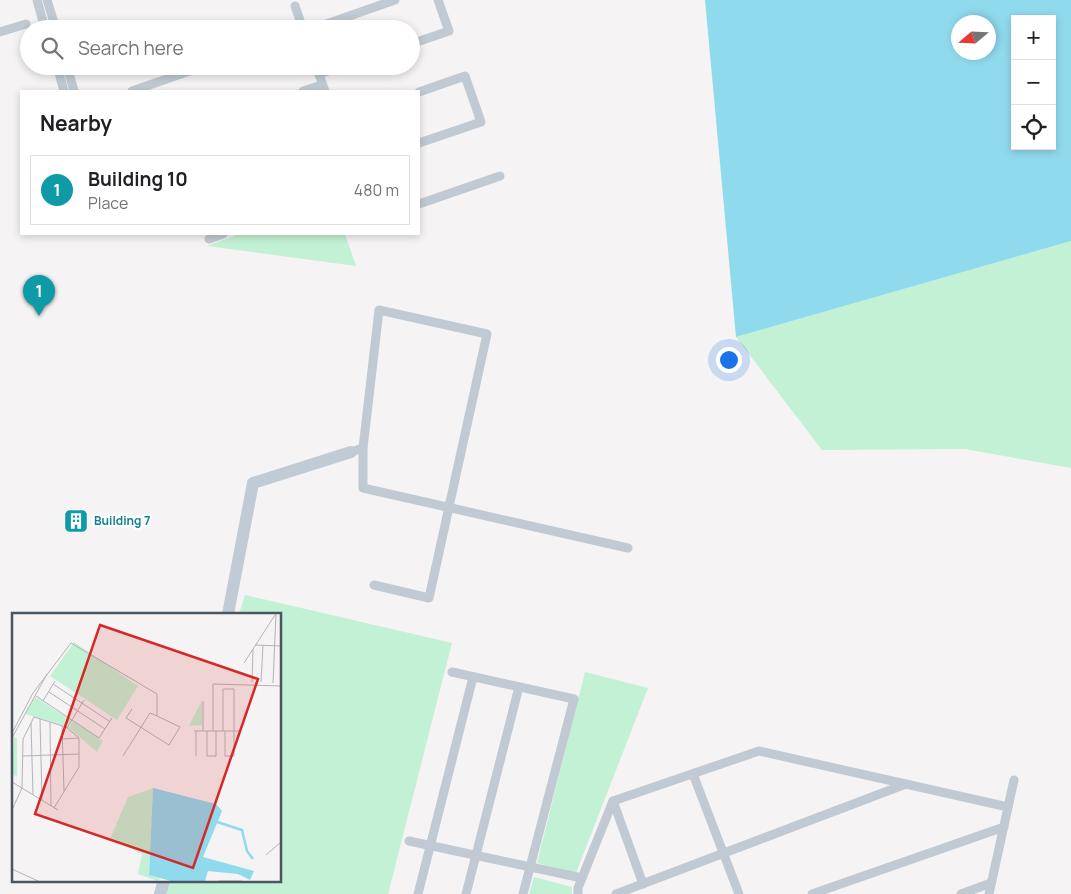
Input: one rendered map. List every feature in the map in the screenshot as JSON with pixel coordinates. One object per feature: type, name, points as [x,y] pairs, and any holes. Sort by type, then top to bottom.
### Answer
[{"type":"street","points":[[37,0],[43,20]]},
{"type":"street","points":[[47,0],[53,20]]},
{"type":"street","points":[[338,20],[395,0]]},
{"type":"street","points":[[420,41],[449,31],[438,0]]},
{"type":"street","points":[[295,6],[300,20]]},
{"type":"street","points":[[0,32],[20,26]]},
{"type":"street","points":[[59,75],[64,90]]},
{"type":"street","points":[[70,75],[74,90]]},
{"type":"street","points":[[135,90],[178,75]]},
{"type":"street","points":[[310,90],[323,88],[319,75]]},
{"type":"street","points":[[420,92],[465,76],[481,122],[420,143]]},
{"type":"street","points":[[420,204],[500,176]]},
{"type":"street","points":[[208,239],[220,235]]},
{"type":"street","points":[[374,585],[429,598],[449,507],[487,334],[379,310],[357,450],[363,488],[449,507],[628,548]]},
{"type":"street","points":[[228,613],[254,483],[357,450]]},
{"type":"street","points":[[452,672],[574,699],[523,894]]},
{"type":"street","points":[[418,894],[473,677]]},
{"type":"street","points":[[466,894],[519,687]]},
{"type":"street","points":[[578,894],[578,888],[613,801],[759,751],[1008,807]]},
{"type":"street","points":[[693,774],[739,894]]},
{"type":"street","points":[[989,894],[1014,780]]},
{"type":"street","points":[[616,894],[906,784]]},
{"type":"street","points":[[613,801],[643,884]]},
{"type":"street","points":[[812,894],[1004,826]]},
{"type":"street","points":[[409,841],[582,878]]},
{"type":"street","points":[[961,894],[991,883]]},
{"type":"green space","points":[[236,235],[345,235],[356,266],[207,246]]},
{"type":"green space","points":[[1071,241],[1071,468],[965,449],[822,450],[736,337]]},
{"type":"green space","points":[[245,595],[452,643],[388,894],[164,894],[167,882],[281,882],[281,613],[239,613]]},
{"type":"green space","points":[[585,672],[648,688],[576,873],[537,863]]},
{"type":"green space","points":[[534,877],[572,887],[572,894],[529,894]]},
{"type":"water","points":[[705,0],[1071,0],[1071,241],[736,337]]},
{"type":"place","name":"Building 10","points":[[39,316]]},
{"type":"place","name":"Building 7","points":[[76,521]]}]
